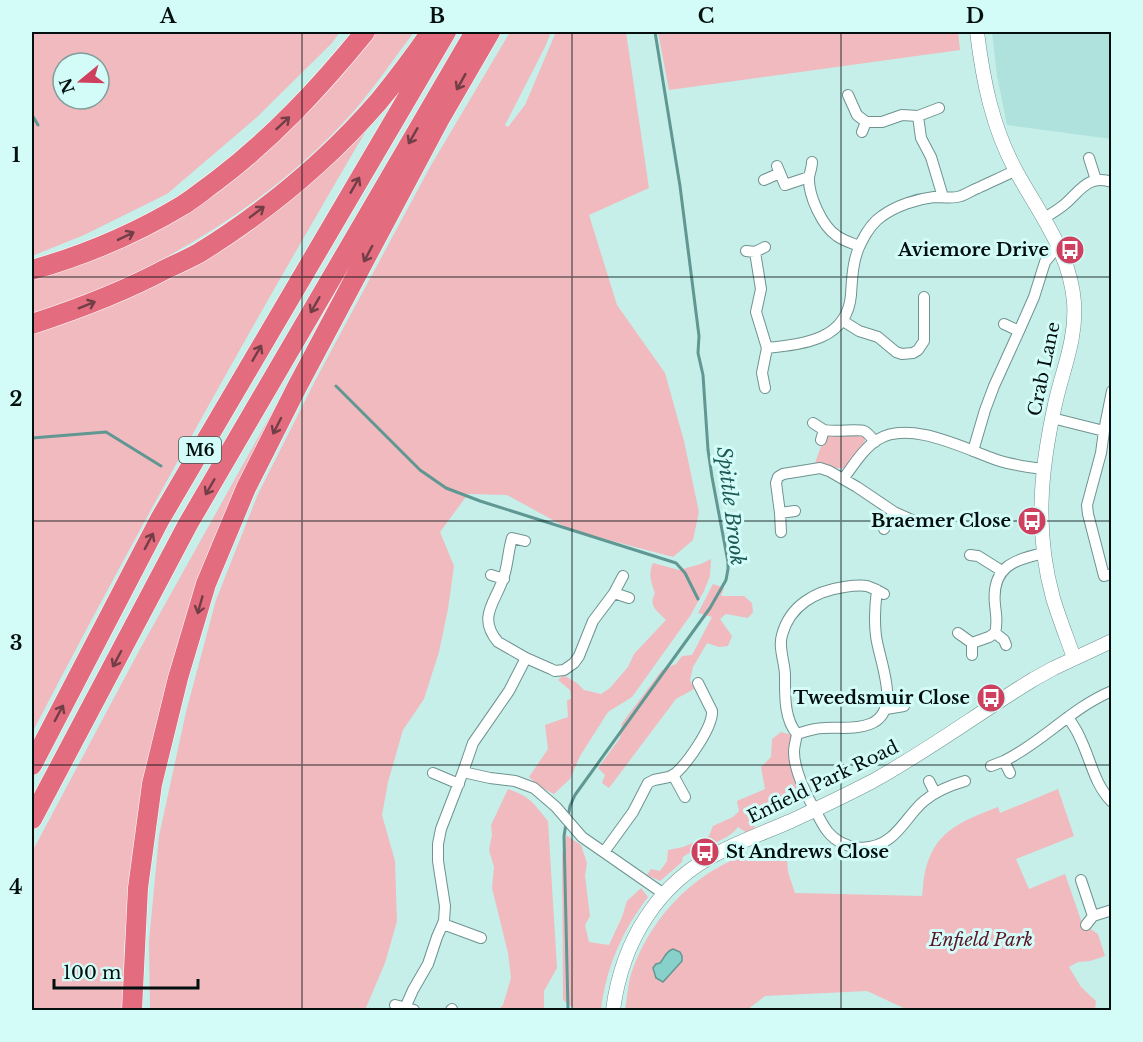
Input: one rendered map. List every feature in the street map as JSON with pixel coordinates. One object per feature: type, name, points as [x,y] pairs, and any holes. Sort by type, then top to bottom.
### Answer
[{"type":"highway","points":[[32,270],[68,260],[105,245],[153,222],[185,203],[235,166],[297,110],[364,32]]},
{"type":"highway","points":[[32,324],[78,309],[155,275],[197,254],[240,225],[278,196],[346,136],[406,68],[431,32]]},
{"type":"highway","name":"M6","points":[[32,765],[160,519],[446,32]]},
{"type":"highway","name":"M6","points":[[32,819],[188,524],[474,32]]},
{"type":"highway","points":[[132,1011],[138,888],[152,784],[178,678],[206,584],[246,488],[297,387],[434,130],[490,32]]},
{"type":"street","name":"Crab Lane","points":[[977,32],[989,101],[1002,140],[1016,170],[1059,245],[1074,302],[1069,355],[1056,400],[1043,469],[1041,505],[1049,582],[1074,658]]},
{"type":"street","points":[[848,95],[864,127],[897,116],[918,116],[939,108]]},
{"type":"street","points":[[918,116],[921,138],[931,158],[943,197]]},
{"type":"street","points":[[1089,158],[1096,180]]},
{"type":"street","points":[[812,162],[809,177],[814,200],[826,226],[836,236],[859,246]]},
{"type":"street","points":[[764,180],[779,169],[785,185],[809,177]]},
{"type":"street","points":[[767,348],[791,346],[809,341],[833,331],[843,321],[849,306],[852,276],[859,246],[870,227],[883,215],[913,202],[963,195],[1016,170]]},
{"type":"street","points":[[1044,218],[1066,203],[1081,187],[1096,180],[1112,182]]},
{"type":"street","points":[[973,451],[994,386],[1034,297],[1045,262],[1059,245]]},
{"type":"street","points":[[765,247],[751,251],[761,289],[756,312],[767,348],[762,373],[765,388]]},
{"type":"street","points":[[843,321],[859,331],[878,337],[896,352],[902,354],[913,352],[918,350],[924,341],[924,297]]},
{"type":"street","points":[[1004,324],[1019,331]]},
{"type":"street","points":[[1112,391],[1097,472],[1087,505],[1104,576],[1112,574]]},
{"type":"street","points":[[1052,418],[1104,431]]},
{"type":"street","points":[[813,423],[823,435],[861,430],[875,442]]},
{"type":"street","points":[[843,479],[875,442],[892,434],[938,437],[1005,462],[1043,469]]},
{"type":"street","points":[[781,532],[776,483],[780,475],[820,468],[857,487],[894,512],[912,520]]},
{"type":"street","points":[[780,513],[795,511]]},
{"type":"street","points":[[884,529],[894,512]]},
{"type":"street","points":[[525,541],[512,538],[508,549],[504,579],[489,611],[490,627],[498,642],[555,671],[564,670],[577,660],[596,615],[614,592],[622,576]]},
{"type":"street","points":[[972,644],[995,633],[998,616],[995,587],[1002,571],[1015,561],[1045,553]]},
{"type":"street","points":[[970,555],[978,556],[1002,571]]},
{"type":"street","points":[[490,574],[504,579]]},
{"type":"street","points":[[797,734],[820,728],[864,726],[880,718],[886,709],[887,696],[875,625],[880,592],[869,586],[833,589],[818,593],[803,602],[787,622],[782,635],[781,647],[788,717],[797,734],[794,750],[796,765],[815,810],[823,826],[834,838],[848,846],[864,848],[888,840],[915,810],[935,794],[965,781]]},
{"type":"street","points":[[614,592],[629,598]]},
{"type":"street","points":[[958,633],[972,644]]},
{"type":"street","points":[[995,633],[1004,640],[1006,645]]},
{"type":"street","name":"Enfield Park Road","points":[[613,1011],[623,964],[645,918],[664,894],[700,863],[856,790],[920,754],[1021,687],[1054,668],[1112,641]]},
{"type":"street","points":[[972,644],[972,656]]},
{"type":"street","points":[[405,1008],[428,964],[445,918],[438,861],[441,829],[473,743],[509,691],[526,658]]},
{"type":"street","points":[[604,852],[633,812],[648,783],[673,775],[680,770],[706,733],[712,716],[710,706],[698,683]]},
{"type":"street","points":[[991,766],[1023,751],[1090,701],[1112,691]]},
{"type":"street","points":[[886,709],[904,706]]},
{"type":"street","points":[[1068,717],[1080,737],[1096,781],[1112,802]]},
{"type":"street","points":[[1004,761],[1010,773]]},
{"type":"street","points":[[462,772],[515,781],[543,794],[582,837],[664,894]]},
{"type":"street","points":[[433,773],[459,784]]},
{"type":"street","points":[[673,775],[685,797]]},
{"type":"street","points":[[929,780],[935,794]]},
{"type":"street","points":[[1081,880],[1090,920],[1112,910]]},
{"type":"street","points":[[443,924],[481,938]]},
{"type":"shaded area","points":[[992,32],[1111,32],[1111,139],[1007,125],[997,76]]},
{"type":"shaded area","points":[[673,949],[680,952],[682,961],[663,982],[656,978],[653,968]]},
{"type":"green space","points":[[32,32],[340,32],[332,43],[256,118],[167,194],[84,235],[32,256]]},
{"type":"green space","points":[[371,32],[414,32],[353,112],[291,173],[220,225],[140,272],[32,314],[32,276],[169,219]]},
{"type":"green space","points":[[510,32],[551,32],[505,125],[508,127],[525,105],[556,32],[626,32],[649,188],[589,215],[617,305],[665,373],[684,441],[699,512],[693,540],[673,557],[571,530],[507,495],[468,494],[440,532],[454,566],[448,609],[439,652],[424,699],[403,730],[388,782],[382,815],[395,861],[397,921],[385,963],[365,1010],[150,1010],[149,941],[159,836],[186,712],[216,600],[258,494],[316,379],[430,167]]},
{"type":"green space","points":[[658,32],[958,32],[960,50],[669,90]]},
{"type":"green space","points":[[367,129],[195,429],[32,733],[32,330],[115,300],[342,152]]},
{"type":"green space","points":[[303,357],[211,559],[129,904],[124,947],[123,1010],[32,1010],[32,852],[140,649]]},
{"type":"green space","points":[[863,435],[864,444],[844,468],[815,463],[826,436]]},
{"type":"green space","points":[[711,559],[710,576],[690,616],[632,697],[608,712],[580,756],[570,779],[554,794],[539,786],[529,777],[548,749],[545,725],[568,717],[567,701],[571,698],[570,690],[558,680],[563,675],[584,690],[601,694],[610,688],[628,667],[634,654],[666,620],[652,602],[655,593],[650,574],[653,563],[679,570]]},
{"type":"green space","points":[[713,584],[724,588],[721,596],[744,596],[752,603],[753,612],[748,618],[726,614],[720,619],[732,636],[728,646],[719,647],[707,643],[693,667],[690,680],[694,689],[676,699],[609,788],[602,783],[605,775],[598,768],[620,738],[622,723],[662,670],[676,664],[682,656],[692,655],[712,617],[698,613]]},
{"type":"green space","points":[[781,732],[792,735],[800,791],[796,800],[786,808],[754,822],[755,831],[747,833],[738,827],[733,833],[719,841],[683,857],[682,862],[660,881],[647,875],[651,869],[660,871],[667,861],[668,850],[683,847],[709,836],[713,826],[733,817],[739,811],[737,801],[765,789],[761,767],[771,757],[772,739]]},
{"type":"green space","points":[[508,789],[527,798],[548,821],[557,968],[544,991],[544,1010],[498,1010],[503,1005],[511,978],[508,953],[492,888],[494,867],[489,850],[491,825]]},
{"type":"green space","name":"Enfield Park","points":[[1058,789],[1074,836],[1016,859],[1029,889],[1065,874],[1082,923],[1098,934],[1105,956],[1078,962],[1069,967],[1081,987],[1096,1001],[1095,1010],[908,1010],[867,991],[765,996],[747,1010],[625,1010],[631,974],[641,949],[655,926],[671,905],[690,887],[734,859],[786,846],[788,872],[795,893],[922,896],[924,877],[933,849],[949,831],[971,818],[998,807],[1000,813]]},
{"type":"green space","points":[[566,835],[581,845],[587,863],[585,876],[590,916],[585,925],[589,942],[609,945],[627,901],[641,888],[648,897],[630,923],[617,950],[603,994],[601,1010],[576,1010],[563,1000],[562,856]]},
{"type":"waterway","name":"Spittle Brook","points":[[568,817],[575,795],[710,608],[726,580],[728,569],[708,450],[703,375],[698,353],[699,336],[680,186],[655,32]]},
{"type":"waterway","points":[[32,115],[38,125]]},
{"type":"waterway","points":[[336,386],[420,470],[446,488],[480,501],[676,563],[685,573],[698,599]]},
{"type":"waterway","points":[[32,438],[106,432],[161,466]]},
{"type":"waterway","name":"Spittle Brook","points":[[566,824],[564,836],[568,1010]]},
{"type":"place","name":"Aviemore Drive","points":[[1070,250]]},
{"type":"place","name":"Braemer Close","points":[[1032,521]]},
{"type":"place","name":"Tweedsmuir Close","points":[[991,698]]},
{"type":"place","name":"St Andrews Close","points":[[705,852]]}]
